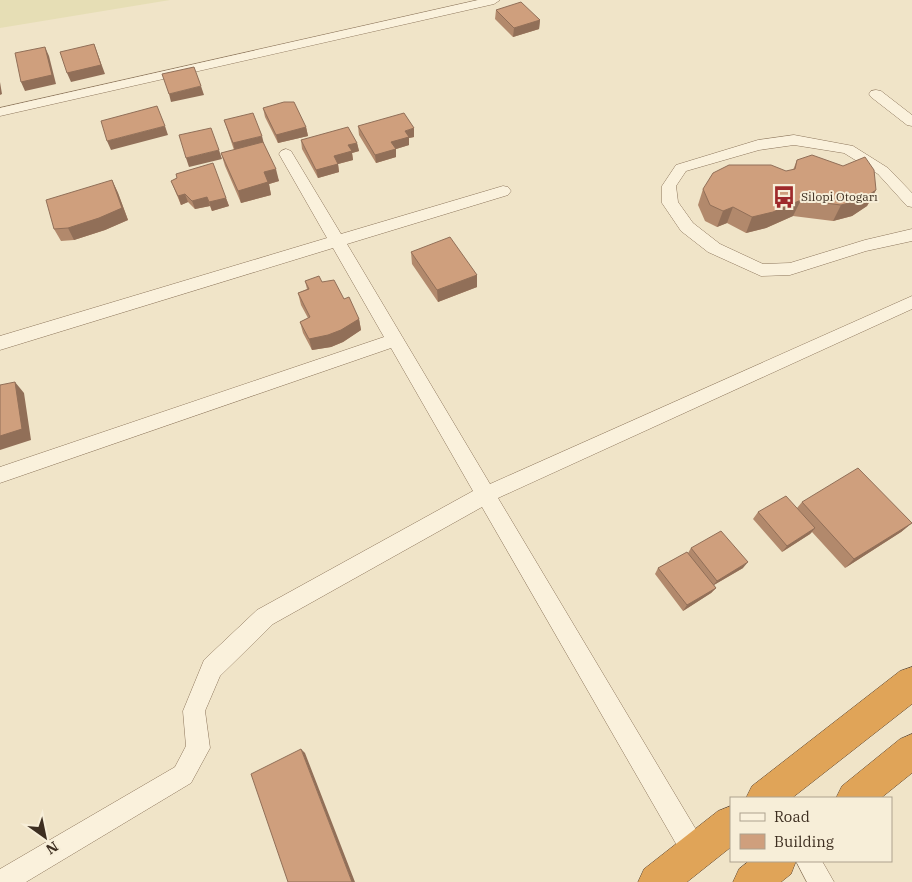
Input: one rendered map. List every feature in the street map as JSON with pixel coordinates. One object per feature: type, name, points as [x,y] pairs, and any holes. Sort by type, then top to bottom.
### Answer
[{"type":"highway","points":[[765,797],[912,683]]},
{"type":"highway","points":[[855,797],[912,751]]},
{"type":"highway","points":[[657,882],[730,825]]},
{"type":"highway","points":[[752,882],[777,862]]},
{"type":"street","points":[[0,112],[494,0]]},
{"type":"street","points":[[876,94],[912,122]]},
{"type":"street","points":[[912,202],[882,171],[848,149],[794,140],[758,145],[681,168],[669,186],[670,203],[687,227],[714,248],[761,270],[790,269],[865,246],[912,235]]},
{"type":"street","points":[[286,154],[695,852]]},
{"type":"street","points":[[0,343],[503,191]]},
{"type":"street","points":[[2,882],[183,775],[198,748],[194,711],[212,668],[265,617],[485,495],[912,302]]},
{"type":"street","points":[[0,475],[394,340]]},
{"type":"street","points":[[809,862],[821,882]]},
{"type":"shaded area","points":[[0,0],[170,0],[0,28]]},
{"type":"building","points":[[521,2],[540,20],[514,28],[496,10]]},
{"type":"building","points":[[94,44],[101,65],[67,73],[60,52]]},
{"type":"building","points":[[45,47],[52,75],[21,82],[15,53]]},
{"type":"building","points":[[194,67],[201,86],[169,94],[162,74]]},
{"type":"building","points":[[284,102],[294,102],[306,127],[276,135],[263,108]]},
{"type":"building","points":[[157,106],[165,126],[107,141],[101,121]]},
{"type":"building","points":[[253,113],[262,136],[233,143],[224,120]]},
{"type":"building","points":[[404,113],[414,128],[405,131],[409,137],[391,142],[396,149],[375,155],[358,126]]},
{"type":"building","points":[[348,127],[357,143],[348,145],[352,151],[334,156],[338,164],[316,170],[301,140]]},
{"type":"building","points":[[211,128],[219,150],[186,158],[179,135]]},
{"type":"building","points":[[263,142],[276,169],[264,172],[268,182],[238,191],[221,153]]},
{"type":"building","name":"Silopi Otogarı","points":[[812,155],[843,166],[865,157],[874,170],[876,190],[861,200],[841,205],[801,200],[773,212],[752,217],[733,207],[723,211],[710,205],[703,189],[713,173],[729,165],[771,165],[786,171],[795,169],[797,160]]},
{"type":"building","points":[[213,163],[226,198],[209,202],[207,197],[192,201],[185,194],[178,196],[171,181],[177,178],[176,174]]},
{"type":"building","points":[[112,180],[122,208],[68,228],[54,229],[46,200]]},
{"type":"building","points":[[450,237],[477,275],[437,290],[411,252]]},
{"type":"building","points":[[319,276],[322,282],[334,280],[344,299],[349,297],[359,319],[341,330],[309,339],[300,322],[310,317],[298,293],[309,289],[305,281]]},
{"type":"building","points":[[15,382],[22,429],[0,436],[0,385]]},
{"type":"building","points":[[858,468],[912,523],[854,559],[802,502]]},
{"type":"building","points":[[786,496],[815,528],[787,546],[758,512]]},
{"type":"building","points":[[721,531],[748,562],[717,581],[691,548]]},
{"type":"building","points":[[687,552],[716,588],[687,605],[658,568]]},
{"type":"building","points":[[301,749],[352,882],[288,882],[251,774]]},
{"type":"place","name":"Silopi Otogarı","points":[[784,197]]}]
